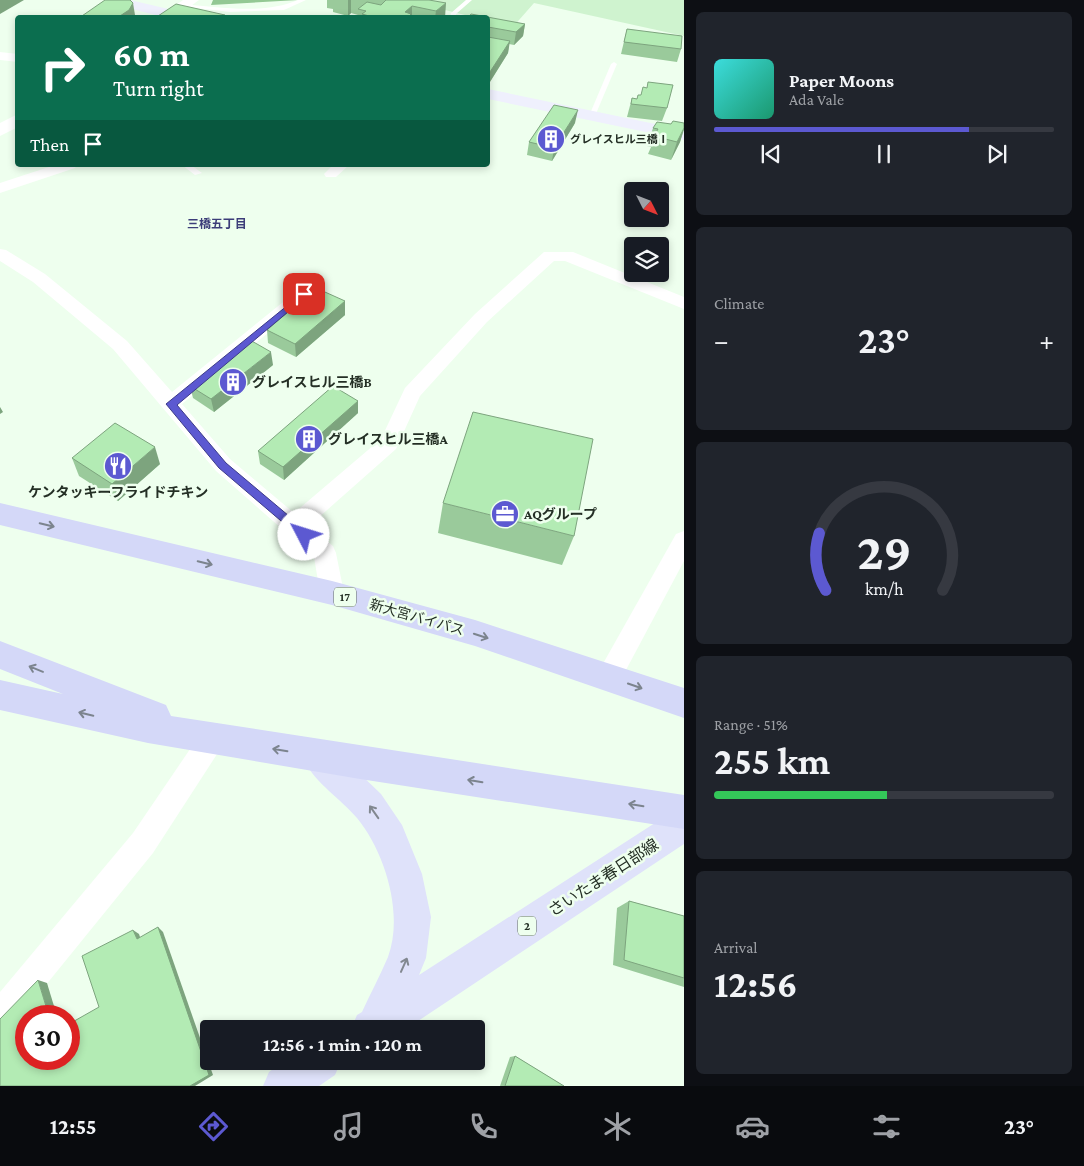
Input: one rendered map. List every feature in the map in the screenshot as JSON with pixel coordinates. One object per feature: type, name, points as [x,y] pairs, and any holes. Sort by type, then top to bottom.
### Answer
[{"type":"highway","name":"新大宮バイパス","points":[[0,514],[332,593],[475,634],[684,703]]},
{"type":"highway","points":[[0,655],[212,739]]},
{"type":"highway","points":[[0,695],[148,728],[212,739],[684,812]]},
{"type":"main road","points":[[112,0],[180,11]]},
{"type":"main road","points":[[490,94],[684,135]]},
{"type":"main road","points":[[318,756],[369,806],[390,837],[404,874],[410,901],[413,917],[407,958],[376,1020]]},
{"type":"main road","name":"さいたま春日部線","points":[[384,1020],[684,824]]},
{"type":"main road","points":[[283,1086],[307,1070]]},
{"type":"street","points":[[0,56],[15,58]]},
{"type":"street","points":[[0,131],[15,121]]},
{"type":"street","points":[[0,188],[64,167]]},
{"type":"street","points":[[0,254],[39,278],[120,345],[223,465],[325,553],[332,593]]},
{"type":"street","points":[[294,526],[389,444],[412,392],[481,318],[550,256],[567,256],[684,303]]},
{"type":"street","points":[[170,404],[304,294]]},
{"type":"street","points":[[609,678],[684,540]]},
{"type":"street","points":[[0,1017],[143,843],[212,739]]},
{"type":"lane","points":[[180,11],[284,8],[303,0]]},
{"type":"lane","points":[[453,15],[469,0]]},
{"type":"lane","points":[[592,116],[614,64]]},
{"type":"lane","points":[[189,167],[198,173]]},
{"type":"green space","points":[[213,0],[298,0],[211,5]]},
{"type":"green space","points":[[405,0],[684,0],[684,36],[534,3],[512,28],[490,19],[490,15],[465,15]]},
{"type":"building","points":[[105,0],[130,0],[133,3],[129,10],[122,15],[83,15]]},
{"type":"building","points":[[386,0],[429,0],[446,3],[436,11],[412,6],[405,12],[410,15],[366,15],[362,14],[366,11],[358,9],[367,2],[381,5]]},
{"type":"building","points":[[176,4],[225,15],[160,15]]},
{"type":"building","points":[[490,18],[525,24],[516,32],[490,27]]},
{"type":"building","points":[[627,29],[682,36],[681,49],[624,42]]},
{"type":"building","points":[[490,37],[510,41],[490,72]]},
{"type":"building","points":[[648,82],[673,85],[667,108],[631,104],[632,98],[637,99],[638,95],[641,95],[643,87],[647,88]]},
{"type":"building","points":[[554,105],[578,110],[554,148],[529,142]]},
{"type":"building","points":[[673,121],[684,123],[684,128],[677,142],[654,136],[658,129],[653,128],[657,122],[671,124]]},
{"type":"building","points":[[316,288],[345,301],[295,344],[267,330]]},
{"type":"building","points":[[250,340],[271,352],[211,399],[190,386]]},
{"type":"building","points":[[333,386],[358,401],[283,467],[258,451]]},
{"type":"building","points":[[473,412],[593,439],[574,536],[443,503]]},
{"type":"building","points":[[115,423],[155,447],[112,484],[72,458]]},
{"type":"building","points":[[629,901],[684,916],[684,978],[624,960]]},
{"type":"building","points":[[158,927],[200,1049],[200,1070],[207,1070],[209,1075],[190,1086],[0,1086],[0,1019],[38,980],[46,1005],[15,1005],[15,1070],[80,1070],[80,1018],[99,1007],[82,956],[133,930],[137,939]]},
{"type":"building","points":[[515,1056],[564,1086],[505,1086]]},
{"type":"place","name":"グレイスヒル三橋Ⅰ","points":[[551,139]]},
{"type":"place","name":"グレイスヒル三橋B","points":[[233,382]]},
{"type":"place","name":"グレイスヒル三橋A","points":[[309,439]]},
{"type":"place","name":"ケンタッキーフライドチキン","points":[[118,466]]},
{"type":"place","name":"AQグループ","points":[[505,514]]},
{"type":"district","name":"三橋五丁目","points":[[217,224]]},
{"type":"route","points":[[304,294],[170,404],[223,465],[304,535]]}]
